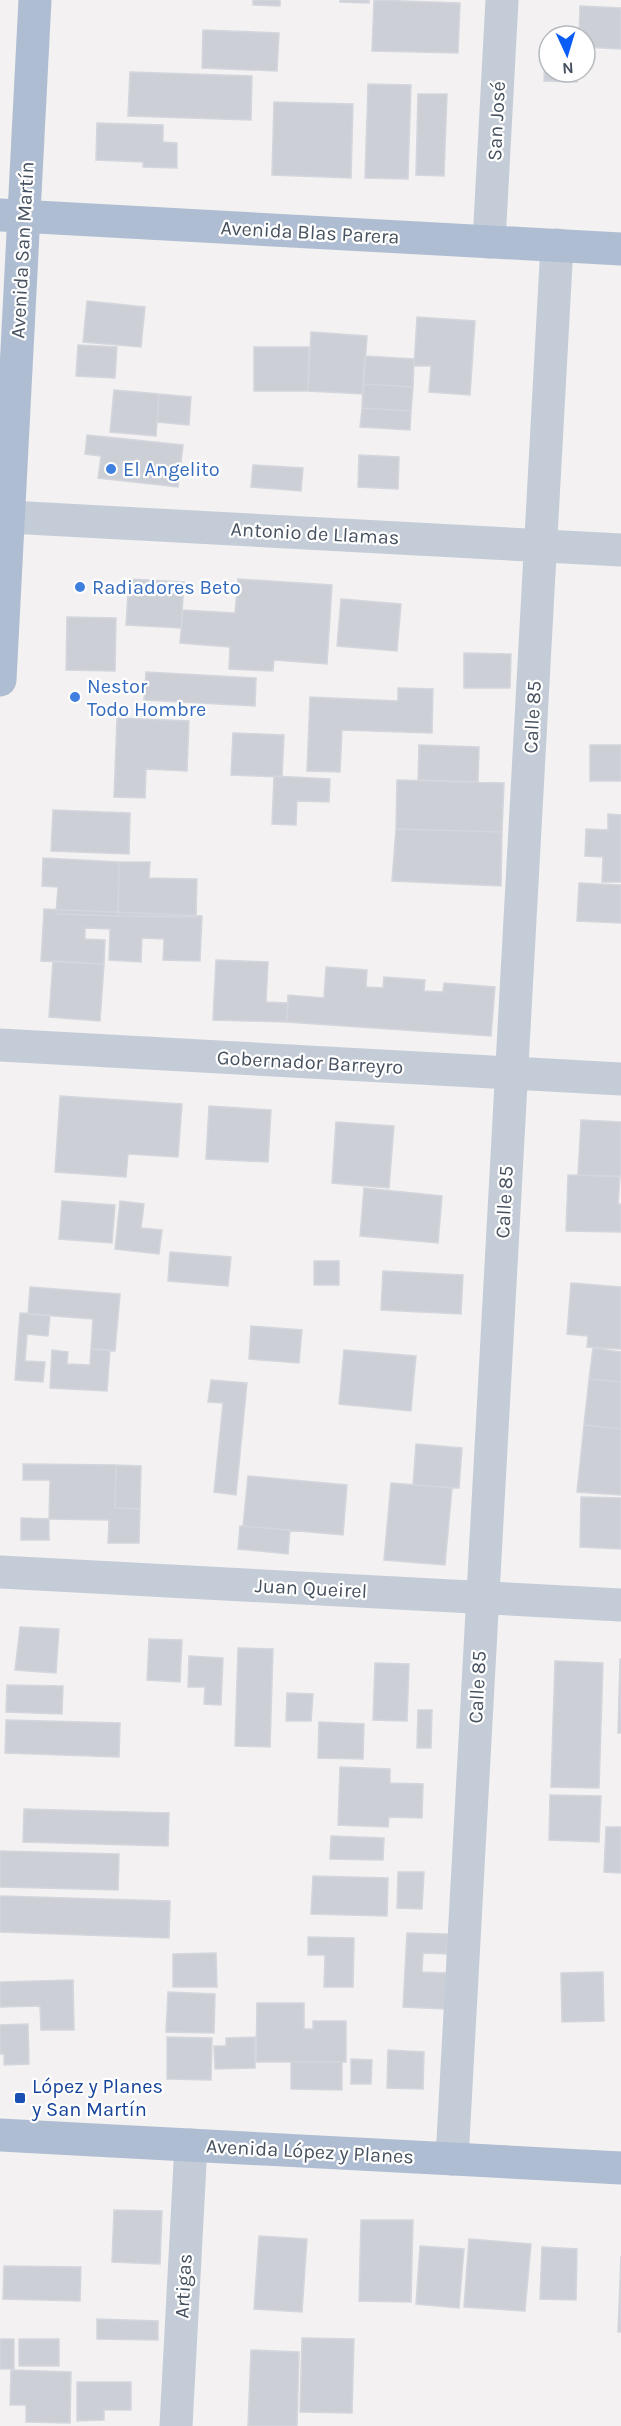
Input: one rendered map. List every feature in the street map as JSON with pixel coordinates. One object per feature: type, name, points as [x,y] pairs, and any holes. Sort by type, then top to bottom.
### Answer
[{"type":"main road","name":"Avenida San Martín","points":[[0,680],[9,517],[12,216],[35,0]]},
{"type":"main road","name":"Avenida Blas Parera","points":[[12,216],[621,249]]},
{"type":"main road","name":"Avenida López y Planes","points":[[0,2135],[621,2168]]},
{"type":"street","name":"San José","points":[[489,242],[502,0]]},
{"type":"street","name":"Calle 85","points":[[452,2159],[557,245]]},
{"type":"street","name":"Antonio de Llamas","points":[[9,517],[621,549]]},
{"type":"street","name":"Gobernador Barreyro","points":[[0,1046],[621,1079]]},
{"type":"street","name":"Juan Queirel","points":[[0,1572],[621,1605]]},
{"type":"street","name":"Artigas","points":[[176,2426],[191,2145]]},
{"type":"building","points":[[253,0],[280,0],[280,6],[253,5]]},
{"type":"building","points":[[340,0],[369,0],[369,3],[340,2]]},
{"type":"building","points":[[374,0],[460,3],[458,53],[372,51]]},
{"type":"building","points":[[580,6],[621,8],[621,49],[597,48],[597,24],[579,24]]},
{"type":"building","points":[[203,30],[279,33],[277,71],[202,68]]},
{"type":"building","points":[[130,72],[252,76],[251,120],[128,116]]},
{"type":"building","points":[[368,84],[411,85],[408,179],[365,178]]},
{"type":"building","points":[[418,94],[447,94],[444,176],[416,175]]},
{"type":"building","points":[[274,102],[353,104],[351,178],[272,175]]},
{"type":"building","points":[[97,123],[163,125],[163,142],[177,143],[177,168],[143,167],[143,162],[96,160]]},
{"type":"building","points":[[87,301],[145,307],[141,347],[83,342]]},
{"type":"building","points":[[417,317],[475,321],[470,395],[429,392],[431,366],[414,366]]},
{"type":"building","points":[[311,332],[367,336],[363,394],[308,391]]},
{"type":"building","points":[[78,345],[117,347],[115,378],[76,376]]},
{"type":"building","points":[[254,347],[309,347],[308,391],[254,391]]},
{"type":"building","points":[[365,356],[414,359],[413,387],[363,384]]},
{"type":"building","points":[[363,384],[413,387],[411,411],[362,408]]},
{"type":"building","points":[[114,390],[159,394],[156,436],[110,432]]},
{"type":"building","points":[[159,394],[191,397],[189,425],[157,422]]},
{"type":"building","points":[[362,408],[411,411],[410,430],[360,427]]},
{"type":"building","points":[[87,435],[183,445],[178,487],[98,478],[101,456],[85,454]]},
{"type":"building","points":[[359,455],[399,457],[398,489],[358,487]]},
{"type":"building","points":[[253,465],[303,468],[301,491],[251,487]]},
{"type":"building","points":[[129,579],[184,582],[181,628],[126,625]]},
{"type":"building","points":[[238,579],[332,585],[327,664],[274,660],[273,671],[229,669],[230,647],[180,643],[183,610],[235,613]]},
{"type":"building","points":[[341,599],[401,604],[397,651],[337,646]]},
{"type":"building","points":[[67,617],[116,618],[115,671],[66,670]]},
{"type":"building","points":[[464,653],[511,654],[510,688],[464,688]]},
{"type":"building","points":[[146,672],[256,678],[255,706],[144,700]]},
{"type":"building","points":[[398,688],[433,689],[432,733],[342,730],[340,772],[307,771],[310,697],[398,701]]},
{"type":"building","points":[[117,718],[189,721],[187,771],[146,769],[145,798],[114,797]]},
{"type":"building","points":[[233,733],[284,735],[282,777],[231,775]]},
{"type":"building","points":[[419,745],[479,747],[478,782],[418,780]]},
{"type":"building","points":[[590,745],[621,745],[621,781],[590,781]]},
{"type":"building","points":[[274,776],[330,779],[329,802],[297,801],[296,825],[272,824]]},
{"type":"building","points":[[397,780],[504,783],[502,832],[396,829]]},
{"type":"building","points":[[53,810],[130,813],[129,854],[51,851]]},
{"type":"building","points":[[608,814],[621,815],[621,882],[602,882],[603,857],[585,856],[586,829],[608,830]]},
{"type":"building","points":[[396,829],[502,832],[501,886],[392,881]]},
{"type":"building","points":[[43,858],[119,862],[118,916],[56,914],[58,887],[42,886]]},
{"type":"building","points":[[119,862],[150,862],[149,878],[197,879],[196,917],[118,916]]},
{"type":"building","points":[[579,883],[621,885],[621,923],[577,921]]},
{"type":"building","points":[[44,909],[202,916],[200,961],[163,960],[164,939],[142,938],[141,962],[109,960],[110,929],[85,928],[85,939],[105,940],[104,964],[41,961]]},
{"type":"building","points":[[216,960],[268,962],[266,1002],[288,1003],[287,1022],[213,1020]]},
{"type":"building","points":[[53,961],[104,964],[100,1021],[49,1017]]},
{"type":"building","points":[[326,967],[367,970],[366,987],[383,988],[384,977],[425,980],[424,991],[443,992],[444,983],[495,987],[491,1036],[287,1022],[288,995],[324,998]]},
{"type":"building","points":[[60,1096],[182,1104],[178,1157],[128,1154],[126,1177],[55,1172]]},
{"type":"building","points":[[209,1106],[271,1110],[268,1162],[206,1159]]},
{"type":"building","points":[[581,1120],[621,1122],[621,1177],[578,1175]]},
{"type":"building","points":[[336,1122],[394,1126],[389,1188],[332,1183]]},
{"type":"building","points":[[568,1175],[620,1176],[618,1204],[621,1204],[621,1232],[566,1231]]},
{"type":"building","points":[[364,1188],[442,1196],[438,1243],[360,1236]]},
{"type":"building","points":[[62,1201],[115,1205],[112,1243],[59,1239]]},
{"type":"building","points":[[120,1201],[144,1204],[141,1228],[162,1230],[159,1254],[115,1249]]},
{"type":"building","points":[[170,1252],[231,1257],[228,1286],[168,1281]]},
{"type":"building","points":[[314,1261],[339,1261],[339,1285],[314,1285]]},
{"type":"building","points":[[383,1271],[463,1275],[461,1314],[381,1310]]},
{"type":"building","points":[[571,1283],[621,1287],[621,1349],[587,1347],[588,1336],[567,1334]]},
{"type":"building","points":[[30,1287],[120,1294],[115,1351],[91,1349],[93,1319],[28,1314]]},
{"type":"building","points":[[20,1313],[50,1315],[48,1336],[27,1334],[25,1361],[45,1362],[43,1382],[15,1380]]},
{"type":"building","points":[[251,1326],[302,1330],[299,1363],[249,1359]]},
{"type":"building","points":[[593,1348],[621,1352],[621,1382],[589,1379]]},
{"type":"building","points":[[91,1349],[110,1350],[107,1391],[50,1388],[52,1350],[68,1352],[67,1364],[90,1365]]},
{"type":"building","points":[[344,1350],[416,1356],[411,1411],[339,1404]]},
{"type":"building","points":[[589,1379],[621,1382],[621,1429],[584,1425]]},
{"type":"building","points":[[211,1380],[247,1383],[236,1495],[214,1492],[223,1403],[208,1402]]},
{"type":"building","points":[[584,1425],[621,1429],[621,1495],[577,1492]]},
{"type":"building","points":[[416,1444],[462,1448],[459,1488],[413,1485]]},
{"type":"building","points":[[23,1464],[116,1465],[115,1508],[140,1509],[139,1543],[108,1543],[109,1520],[49,1519],[50,1480],[23,1480]]},
{"type":"building","points":[[116,1465],[141,1466],[140,1509],[115,1508]]},
{"type":"building","points":[[248,1476],[347,1485],[343,1535],[243,1526]]},
{"type":"building","points":[[391,1483],[452,1488],[445,1565],[384,1560]]},
{"type":"building","points":[[581,1497],[621,1498],[621,1549],[580,1547]]},
{"type":"building","points":[[21,1518],[49,1519],[49,1540],[21,1540]]},
{"type":"building","points":[[240,1526],[290,1530],[288,1554],[238,1549]]},
{"type":"building","points":[[20,1627],[59,1629],[56,1673],[15,1670]]},
{"type":"building","points":[[149,1639],[182,1640],[180,1682],[147,1680]]},
{"type":"building","points":[[238,1648],[273,1649],[270,1747],[235,1746]]},
{"type":"building","points":[[189,1656],[223,1658],[221,1705],[204,1704],[205,1687],[188,1687]]},
{"type":"building","points":[[620,1659],[621,1733],[618,1733]]},
{"type":"building","points":[[555,1661],[603,1663],[599,1788],[551,1787]]},
{"type":"building","points":[[375,1663],[409,1664],[407,1721],[373,1720]]},
{"type":"building","points":[[7,1685],[63,1686],[62,1714],[6,1712]]},
{"type":"building","points":[[287,1693],[313,1694],[311,1721],[286,1721]]},
{"type":"building","points":[[418,1710],[432,1710],[431,1748],[417,1748]]},
{"type":"building","points":[[6,1720],[120,1723],[119,1757],[5,1753]]},
{"type":"building","points":[[319,1722],[364,1724],[363,1759],[318,1758]]},
{"type":"building","points":[[340,1767],[390,1769],[390,1783],[423,1784],[422,1818],[389,1817],[388,1827],[338,1825]]},
{"type":"building","points":[[550,1795],[601,1796],[599,1842],[549,1840]]},
{"type":"building","points":[[24,1809],[169,1813],[168,1846],[23,1842]]},
{"type":"building","points":[[606,1827],[621,1827],[621,1873],[604,1872]]},
{"type":"building","points":[[331,1836],[384,1838],[383,1860],[330,1859]]},
{"type":"building","points":[[0,1851],[119,1854],[118,1890],[0,1887]]},
{"type":"building","points":[[398,1872],[424,1872],[422,1909],[397,1908]]},
{"type":"building","points":[[313,1876],[388,1878],[387,1916],[311,1914]]},
{"type":"building","points":[[0,1896],[170,1901],[169,1938],[0,1932]]},
{"type":"building","points":[[407,1933],[448,1934],[447,1954],[423,1953],[422,1972],[446,1973],[445,2009],[403,2007]]},
{"type":"building","points":[[308,1937],[354,1938],[353,1987],[324,1987],[325,1955],[308,1955]]},
{"type":"building","points":[[216,1953],[217,1987],[173,1987],[173,1954]]},
{"type":"building","points":[[603,1972],[604,2021],[562,2022],[561,1973]]},
{"type":"building","points":[[73,1980],[74,2030],[41,2030],[40,2006],[0,2007],[0,1982]]},
{"type":"building","points":[[168,1992],[215,1994],[214,2033],[166,2032]]},
{"type":"building","points":[[257,2003],[304,2003],[304,2029],[313,2029],[313,2021],[346,2021],[346,2062],[256,2062]]},
{"type":"building","points":[[28,2024],[29,2064],[4,2065],[4,2054],[0,2054],[0,2025]]},
{"type":"building","points":[[167,2037],[212,2038],[211,2080],[167,2079]]},
{"type":"building","points":[[255,2037],[255,2068],[215,2069],[214,2046],[226,2046],[226,2038]]},
{"type":"building","points":[[388,2050],[424,2052],[423,2089],[387,2088]]},
{"type":"building","points":[[351,2059],[372,2060],[371,2084],[351,2084]]},
{"type":"building","points":[[291,2062],[342,2062],[342,2090],[291,2089]]},
{"type":"building","points":[[114,2210],[162,2211],[160,2264],[112,2262]]},
{"type":"building","points":[[361,2220],[413,2220],[411,2302],[359,2301]]},
{"type":"building","points":[[259,2236],[307,2239],[302,2312],[254,2309]]},
{"type":"building","points":[[469,2239],[531,2244],[525,2311],[464,2307]]},
{"type":"building","points":[[420,2246],[464,2249],[459,2308],[416,2304]]},
{"type":"building","points":[[542,2247],[577,2249],[576,2300],[540,2299]]},
{"type":"building","points":[[621,2256],[621,2332],[618,2332]]},
{"type":"building","points":[[4,2266],[81,2267],[80,2301],[3,2299]]},
{"type":"building","points":[[97,2319],[158,2321],[158,2340],[97,2339]]},
{"type":"building","points":[[302,2338],[354,2339],[352,2413],[300,2412]]},
{"type":"building","points":[[0,2339],[14,2339],[14,2369],[0,2369]]},
{"type":"building","points":[[19,2339],[59,2339],[59,2366],[19,2366]]},
{"type":"building","points":[[251,2350],[299,2352],[297,2426],[248,2426]]},
{"type":"building","points":[[11,2370],[71,2372],[70,2423],[26,2422],[26,2405],[10,2405]]},
{"type":"building","points":[[77,2382],[131,2382],[131,2410],[104,2410],[104,2420],[77,2421]]},
{"type":"place","name":"El Angelito","points":[[111,469]]},
{"type":"place","name":"Radiadores Beto","points":[[80,587]]},
{"type":"place","name":"Nestor Todo Hombre","points":[[75,697]]},
{"type":"place","name":"López y Planes y San Martín","points":[[20,2098]]}]
